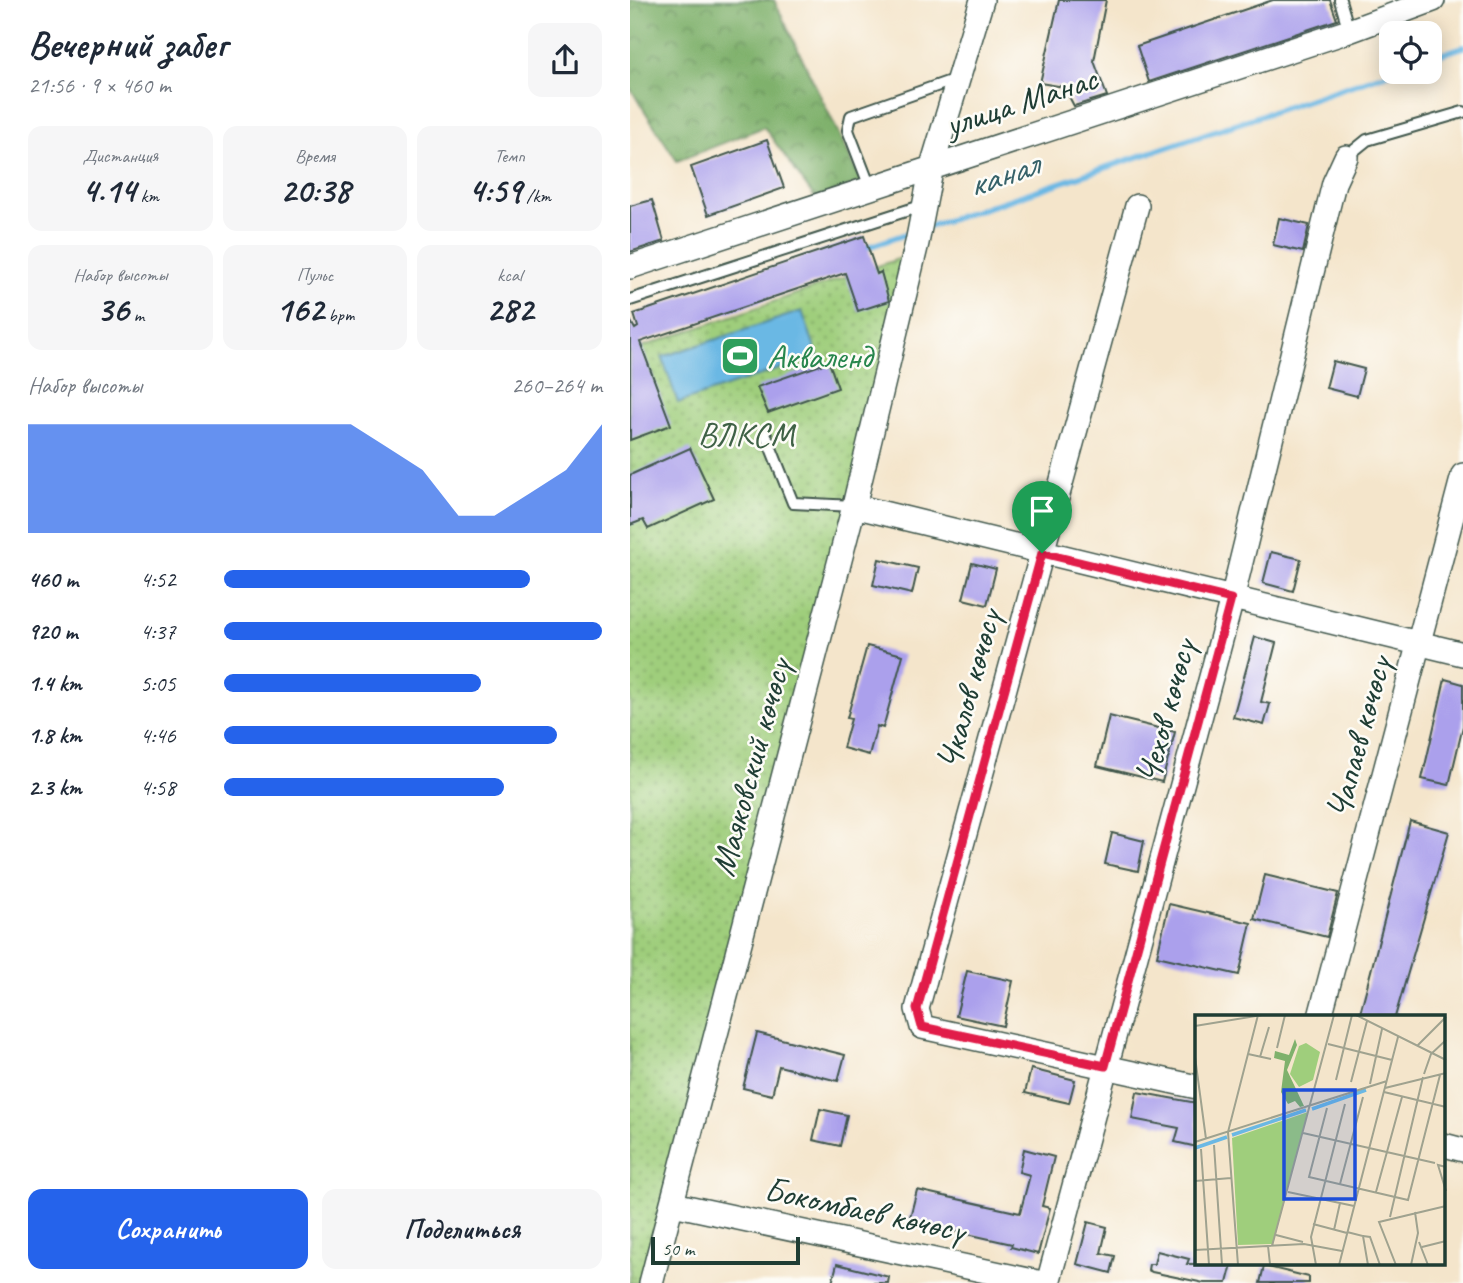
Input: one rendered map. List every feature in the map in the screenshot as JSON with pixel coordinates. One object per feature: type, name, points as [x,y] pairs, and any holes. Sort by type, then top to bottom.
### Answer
[{"type":"street","points":[[932,166],[982,0]]},
{"type":"street","name":"улица Манас","points":[[630,267],[1349,31],[1433,0]]},
{"type":"street","name":"Чехов көчөсү","points":[[1048,1283],[1231,599],[1334,183],[1346,156]]},
{"type":"street","name":"Маяковский көчөсү","points":[[651,1283],[855,506],[917,243],[932,166]]},
{"type":"street","name":"Чкалов көчөсү","points":[[1105,1066],[922,1027],[917,1009],[1137,206]]},
{"type":"street","name":"Чапаев көчөсү","points":[[1321,1015],[1463,475]]},
{"type":"street","points":[[855,506],[1463,654]]},
{"type":"street","points":[[1105,1066],[1195,1087]]},
{"type":"street","points":[[1446,1146],[1463,1150]]},
{"type":"street","name":"Бокомбаев көчөсү","points":[[673,1204],[1042,1283]]},
{"type":"lane","points":[[1340,0],[1349,31]]},
{"type":"lane","points":[[870,187],[848,130],[851,116],[959,78]]},
{"type":"lane","points":[[1346,156],[1367,140],[1463,112]]},
{"type":"lane","points":[[630,300],[925,206]]},
{"type":"lane","points":[[765,433],[793,503],[855,506]]},
{"type":"green space","points":[[630,0],[774,0],[862,182],[815,198],[764,127],[677,161],[630,88]]},
{"type":"green space","name":"ВЛКСМ","points":[[907,256],[834,577],[640,1283],[630,1283],[630,351]]},
{"type":"water","name":"Акваленд","points":[[802,311],[818,356],[678,403],[662,357]]},
{"type":"building","points":[[1059,0],[1106,0],[1094,61],[1107,96],[1074,106],[1064,87],[1040,83]]},
{"type":"building","points":[[1273,0],[1330,0],[1337,20],[1149,82],[1137,46]]},
{"type":"building","points":[[767,140],[784,188],[708,215],[691,167]]},
{"type":"building","points":[[652,200],[664,241],[630,252],[630,206]]},
{"type":"building","points":[[1279,218],[1309,225],[1303,252],[1273,245]]},
{"type":"building","points":[[864,236],[877,274],[881,272],[889,301],[858,311],[845,273],[640,342],[671,425],[630,440],[630,320],[635,329],[638,327],[634,314]]},
{"type":"building","points":[[1333,361],[1364,369],[1357,396],[1326,388]]},
{"type":"building","points":[[829,362],[838,388],[768,413],[757,387]]},
{"type":"building","points":[[690,448],[714,499],[648,529],[643,520],[630,525],[630,475]]},
{"type":"building","points":[[1271,552],[1301,559],[1293,591],[1263,583]]},
{"type":"building","points":[[879,559],[918,568],[912,594],[873,585]]},
{"type":"building","points":[[972,563],[996,569],[987,605],[963,599]]},
{"type":"building","points":[[1255,637],[1276,643],[1261,702],[1270,704],[1264,725],[1233,717]]},
{"type":"building","points":[[867,646],[903,655],[883,728],[877,726],[869,755],[843,748],[851,719],[847,718]]},
{"type":"building","points":[[1445,679],[1463,684],[1463,726],[1449,785],[1422,779]]},
{"type":"building","points":[[1109,716],[1175,732],[1162,782],[1097,766]]},
{"type":"building","points":[[1410,821],[1449,832],[1396,1015],[1360,1015]]},
{"type":"building","points":[[1112,833],[1144,841],[1138,871],[1105,864]]},
{"type":"building","points":[[1265,875],[1338,893],[1327,937],[1254,919]]},
{"type":"building","points":[[1169,904],[1251,923],[1239,975],[1157,956]]},
{"type":"building","points":[[967,971],[1013,981],[1003,1026],[956,1016]]},
{"type":"building","points":[[757,1033],[845,1055],[838,1081],[779,1066],[772,1095],[743,1088]]},
{"type":"building","points":[[1031,1069],[1075,1080],[1069,1103],[1025,1093]]},
{"type":"building","points":[[1137,1092],[1195,1103],[1195,1147],[1175,1142],[1179,1128],[1132,1119]]},
{"type":"building","points":[[820,1109],[847,1115],[840,1146],[813,1140]]},
{"type":"building","points":[[1024,1149],[1054,1157],[1042,1206],[1050,1208],[1038,1254],[1011,1247],[1012,1244],[909,1221],[917,1190],[1020,1213],[1030,1175],[1019,1172]]},
{"type":"building","points":[[1088,1222],[1107,1227],[1101,1253],[1115,1256],[1111,1273],[1077,1264]]},
{"type":"building","points":[[1157,1251],[1189,1259],[1187,1264],[1195,1266],[1231,1266],[1227,1283],[1204,1283],[1148,1270],[1149,1264],[1154,1264]]},
{"type":"building","points":[[837,1264],[889,1277],[888,1283],[832,1283]]},
{"type":"building","points":[[1264,1266],[1309,1277],[1309,1283],[1260,1283]]},
{"type":"waterway","name":"канал","points":[[1442,54],[1463,47]]},
{"type":"waterway","name":"канал","points":[[925,228],[1379,76]]},
{"type":"waterway","name":"канал","points":[[862,249],[915,231]]},
{"type":"place","name":"Акваленд","points":[[740,356]]},
{"type":"route","points":[[1042,553],[1231,599],[1105,1066],[922,1027],[917,1009],[1042,553]]}]
